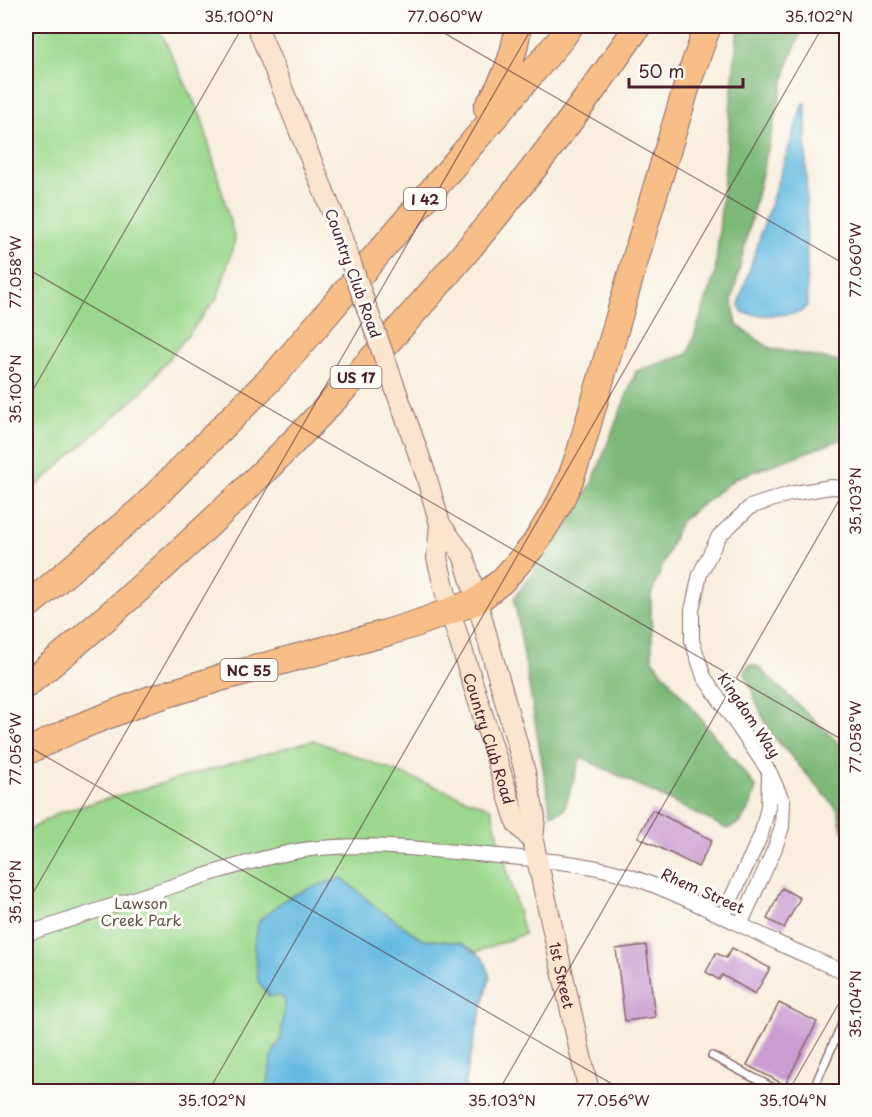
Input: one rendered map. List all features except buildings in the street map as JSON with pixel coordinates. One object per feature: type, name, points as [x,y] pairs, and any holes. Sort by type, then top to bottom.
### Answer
[{"type":"highway","points":[[278,371],[346,284],[444,168],[482,116],[498,92],[510,67],[517,41],[518,26]]},
{"type":"highway","name":"I 42","points":[[26,607],[142,509],[278,371],[570,26]]},
{"type":"highway","name":"US 17","points":[[26,685],[179,553],[357,376],[441,282],[520,185],[559,136],[638,26]]},
{"type":"highway","points":[[477,601],[503,580],[534,545],[559,504],[570,480],[689,79],[708,26]]},
{"type":"highway","name":"NC 55","points":[[26,752],[76,728],[148,700],[386,633],[477,601]]},
{"type":"main road","name":"Country Club Road","points":[[257,26],[337,224],[426,475],[440,524],[463,555],[524,768],[535,817],[536,850]]},
{"type":"main road","name":"Country Club Road","points":[[440,524],[437,558],[450,611],[517,824],[536,850]]},
{"type":"main road","name":"1st Street","points":[[536,850],[589,1092]]},
{"type":"street","name":"Kingdom Way","points":[[740,925],[775,848],[782,827],[783,802],[770,773],[704,676],[692,641],[692,610],[700,574],[719,536],[750,507],[789,494],[831,487],[846,488]]},
{"type":"street","name":"Kingdom Way","points":[[723,916],[761,835],[768,807],[770,773]]},
{"type":"street","name":"Rhem Street","points":[[26,934],[225,869],[303,850],[343,846],[536,850],[640,880],[846,973]]},
{"type":"lane","points":[[812,1092],[846,1015]]},
{"type":"lane","points":[[712,1056],[781,1092]]},
{"type":"path","points":[[26,948],[36,980],[26,1002]]},
{"type":"green space","points":[[33,26],[158,26],[202,119],[235,240],[218,297],[143,391],[26,495],[26,32]]},
{"type":"green space","points":[[741,26],[804,26],[788,64],[732,300],[737,325],[770,348],[846,363],[846,438],[736,478],[680,522],[651,595],[652,659],[756,787],[751,805],[740,823],[727,829],[581,757],[564,810],[551,815],[514,598],[566,527],[593,481],[636,371],[688,354],[715,274],[737,35]]},
{"type":"green space","points":[[749,665],[757,666],[846,750],[846,833],[842,830],[838,810],[768,730],[744,671]]},
{"type":"green space","name":"Lawson Creek Park","points":[[313,740],[491,808],[524,934],[477,952],[461,943],[422,939],[376,907],[342,878],[281,996],[285,1000],[281,1039],[272,1055],[267,1091],[26,1091],[26,832],[58,813]]},
{"type":"water","points":[[803,103],[806,103],[807,306],[801,312],[779,315],[756,315],[742,312],[739,305],[741,296]]},
{"type":"water","points":[[342,878],[376,907],[422,939],[461,943],[482,957],[490,978],[464,1085],[471,1091],[267,1091],[272,1055],[281,1039],[285,1000],[281,996],[269,996],[258,982],[254,945],[259,921],[284,900],[310,888]]}]
